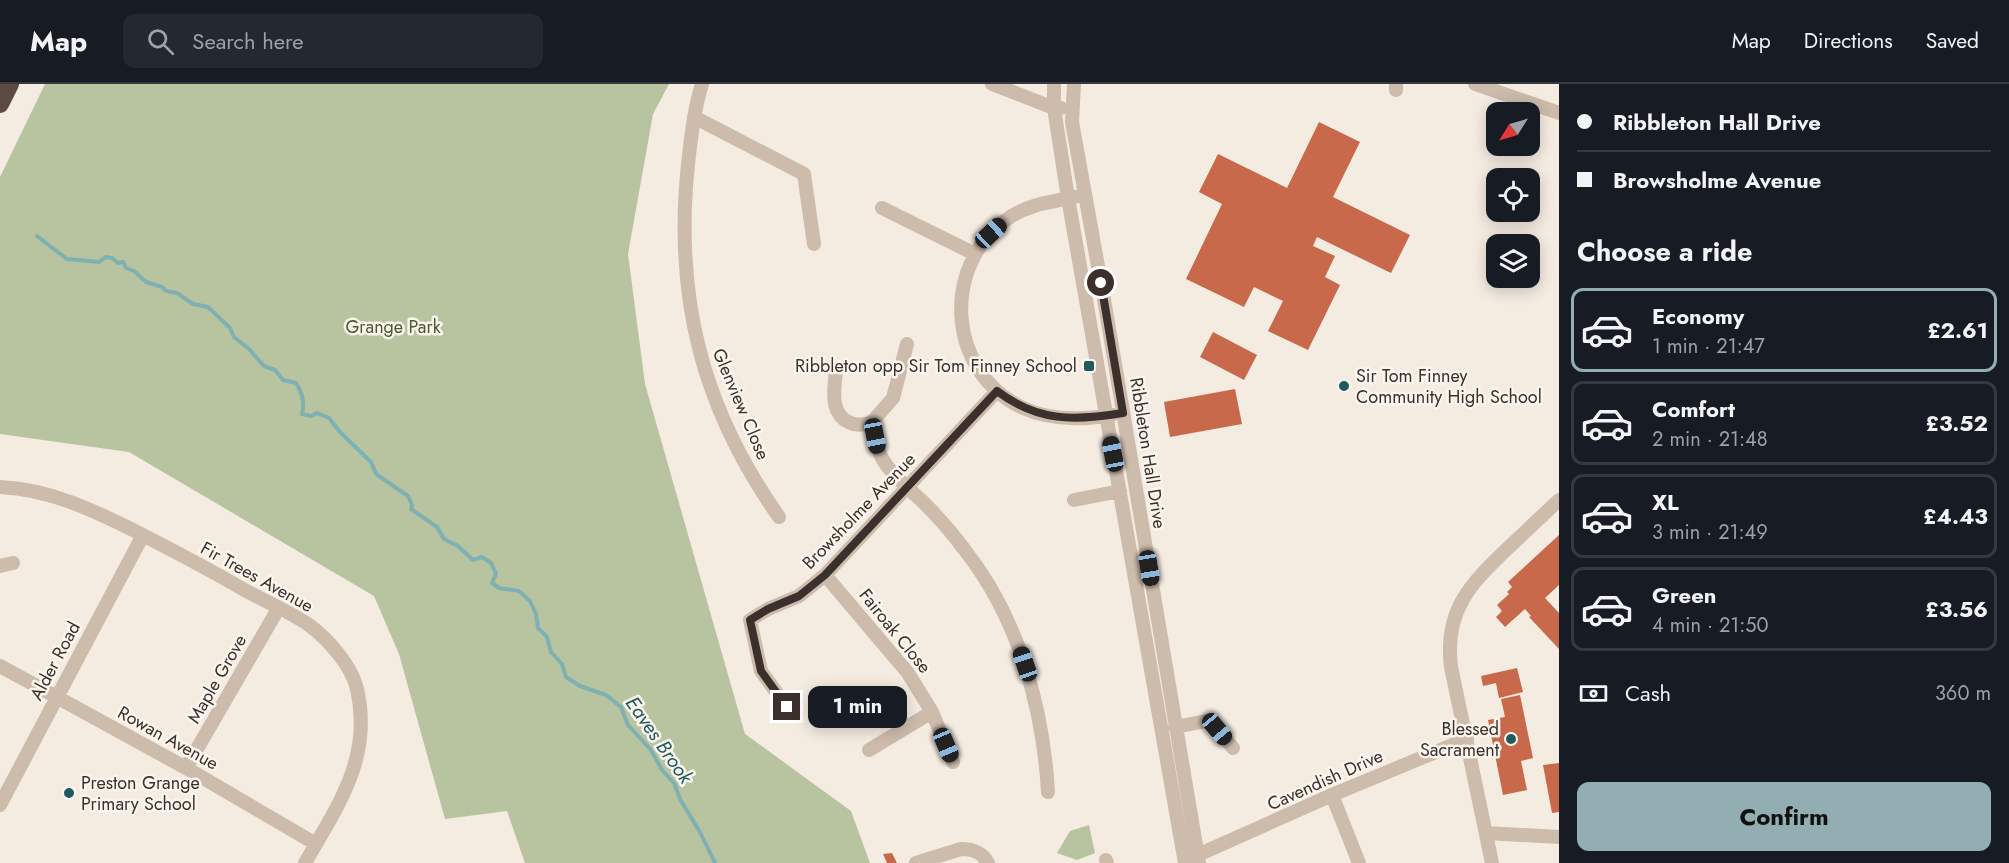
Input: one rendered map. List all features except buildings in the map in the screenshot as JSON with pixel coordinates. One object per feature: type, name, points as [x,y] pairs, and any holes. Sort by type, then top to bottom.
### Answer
[{"type":"highway","points":[[0,104],[10,84]]},
{"type":"street","name":"Glenview Close","points":[[702,84],[694,117],[684,225],[685,273],[693,327],[708,379],[733,441],[749,471],[779,517]]},
{"type":"street","points":[[992,84],[1054,108],[1072,107]]},
{"type":"street","name":"Ribbleton Hall Drive","points":[[1054,84],[1054,108],[1105,416],[1156,703],[1191,861]]},
{"type":"street","name":"Ribbleton Hall Drive","points":[[1074,84],[1072,122],[1171,701],[1191,861]]},
{"type":"street","points":[[1475,84],[1559,113]]},
{"type":"street","points":[[694,117],[804,174],[814,244]]},
{"type":"street","points":[[1084,194],[1036,204],[1012,216],[991,233],[975,254],[964,281],[961,302],[963,336],[973,360],[997,391],[1021,407],[1048,416],[1076,418],[1123,413]]},
{"type":"street","points":[[882,207],[975,254]]},
{"type":"street","points":[[1086,308],[1105,305]]},
{"type":"street","points":[[836,370],[835,404],[844,419],[863,426],[872,422],[893,398],[907,344]]},
{"type":"street","name":"Browsholme Avenue","points":[[787,707],[761,671],[750,620],[768,609],[799,596],[825,575],[997,391]]},
{"type":"street","points":[[872,422],[878,450],[893,474],[928,507],[966,550],[992,590],[1010,624],[1030,678],[1047,765],[1048,792]]},
{"type":"street","name":"Fir Trees Avenue","points":[[0,487],[24,488],[85,506],[308,625],[339,653],[357,687],[361,714],[354,771],[346,790],[305,863]]},
{"type":"street","name":"Ribbleton Hall Drive","points":[[1074,500],[1120,491]]},
{"type":"street","points":[[1492,863],[1449,655],[1450,630],[1457,608],[1480,574],[1559,500]]},
{"type":"street","name":"Alder Road","points":[[2,797],[142,535]]},
{"type":"street","name":"Fairoak Close","points":[[825,575],[908,673],[932,712],[953,762]]},
{"type":"street","name":"Maple Grove","points":[[186,768],[278,609]]},
{"type":"street","name":"Rowan Avenue","points":[[0,666],[186,768],[316,844]]},
{"type":"street","points":[[1156,703],[1171,701]]},
{"type":"street","points":[[869,750],[932,712]]},
{"type":"street","points":[[1175,727],[1206,721],[1217,729],[1233,748]]},
{"type":"street","name":"Cavendish Drive","points":[[1191,861],[1332,795],[1467,739]]},
{"type":"street","points":[[1332,795],[1359,863]]},
{"type":"street","points":[[1486,833],[1559,837]]},
{"type":"street","points":[[916,863],[961,849],[979,852],[988,863]]},
{"type":"green space","name":"Grange Park","points":[[45,84],[669,84],[653,114],[628,254],[645,384],[745,734],[851,811],[870,863],[525,863],[507,811],[445,819],[399,654],[374,596],[129,452],[0,434],[0,177]]},
{"type":"green space","points":[[1089,825],[1095,853],[1077,860],[1057,853],[1070,831]]},
{"type":"waterway","name":"Eaves Brook","points":[[37,236],[67,259],[99,262],[106,257],[112,258],[118,263],[123,262],[126,268],[134,271],[146,282],[177,293],[193,304],[208,307],[264,366],[275,370],[283,380],[296,383],[302,398],[302,414],[311,416],[317,413],[329,418],[371,462],[376,474],[408,496],[412,505],[411,509],[437,527],[444,539],[458,546],[473,560],[482,557],[491,563],[496,574],[492,583],[499,588],[519,591],[530,601],[536,614],[538,628],[547,637],[551,652],[562,664],[566,677],[580,686],[606,695],[621,707],[628,725],[651,750],[662,770],[674,783],[680,799],[715,863]]},
{"type":"place","name":"Ribbleton opp Sir Tom Finney School","points":[[1089,366]]},
{"type":"place","name":"Sir Tom Finney Community High School","points":[[1344,386]]},
{"type":"place","name":"Blessed Sacrament","points":[[1511,739]]},
{"type":"place","name":"Preston Grange Primary School","points":[[69,793]]},
{"type":"route","points":[[787,707],[761,671],[750,620],[768,609],[799,596],[825,575],[997,391],[1021,407],[1048,416],[1076,418],[1123,413],[1101,283]]}]
